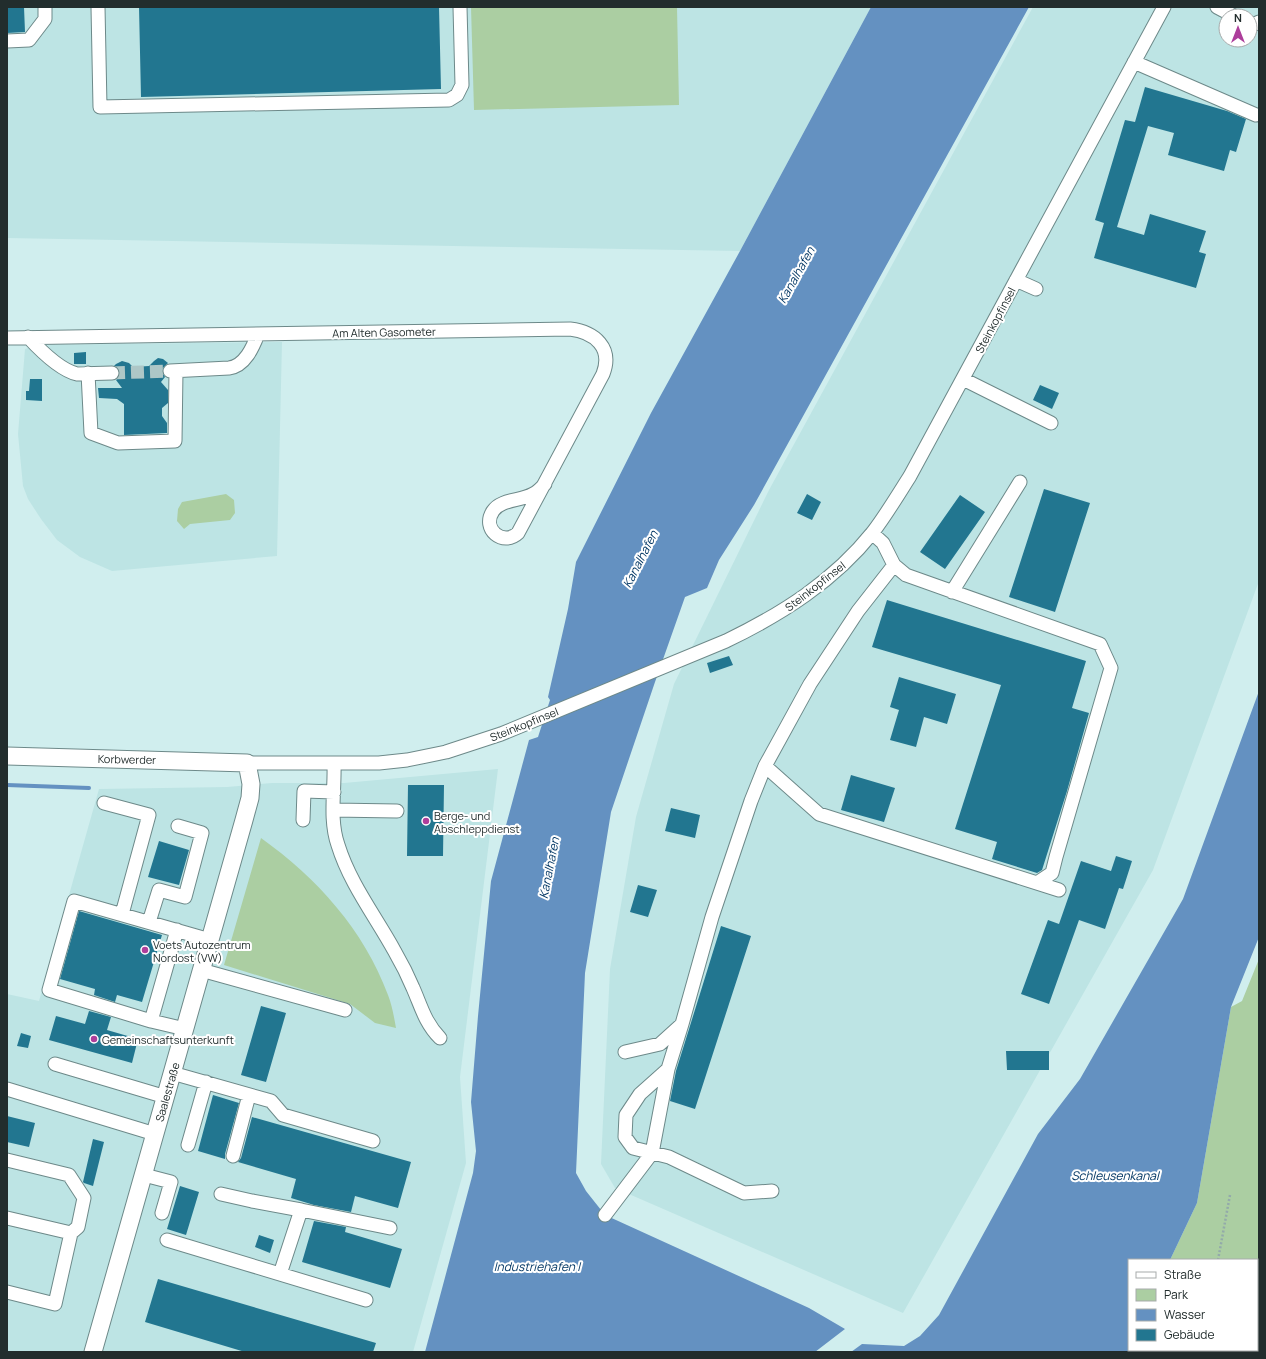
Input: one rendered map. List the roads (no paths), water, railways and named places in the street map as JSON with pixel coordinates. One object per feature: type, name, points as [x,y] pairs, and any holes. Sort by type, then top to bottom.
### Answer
[{"type":"main road","name":"Korbwerder","points":[[7,756],[247,763]]},
{"type":"main road","name":"Saalestraße","points":[[93,1352],[250,798],[251,784],[247,763]]},
{"type":"street","points":[[7,41],[29,40],[45,19],[45,7]]},
{"type":"street","points":[[98,7],[100,107],[450,100],[457,96],[462,85],[460,7]]},
{"type":"street","name":"Steinkopfinsel","points":[[247,763],[379,763],[420,758],[460,748],[501,734],[726,641],[759,625],[786,609],[832,575],[872,533],[910,476],[1164,7]]},
{"type":"street","points":[[1134,62],[1256,115]]},
{"type":"street","points":[[1016,280],[1036,289]]},
{"type":"street","name":"Am Alten Gasometer","points":[[7,338],[570,329],[588,334],[601,346],[606,353],[605,369],[545,484],[518,533],[514,536],[505,538],[500,537],[493,532],[490,521],[492,513],[496,508],[502,504],[534,494],[545,484]]},
{"type":"street","points":[[88,373],[91,433],[118,443],[175,441],[173,371],[229,368],[236,366],[248,355],[258,334]]},
{"type":"street","points":[[28,337],[52,360],[70,372],[77,374],[112,373]]},
{"type":"street","points":[[963,379],[1051,423]]},
{"type":"street","points":[[952,592],[1020,482]]},
{"type":"street","points":[[872,533],[883,543],[894,565],[906,576],[1100,644],[1111,668],[1052,873],[1037,883]]},
{"type":"street","points":[[605,1215],[652,1153],[668,1069],[712,917],[751,801],[765,766],[810,684],[858,611],[894,565]]},
{"type":"street","points":[[334,764],[333,810],[338,846],[357,888],[398,957],[428,1023],[440,1038]]},
{"type":"street","points":[[765,766],[819,814],[1059,890]]},
{"type":"street","points":[[303,820],[304,791],[334,792]]},
{"type":"street","points":[[104,803],[149,815],[122,914]]},
{"type":"street","points":[[333,810],[397,811]]},
{"type":"street","points":[[149,922],[159,890],[185,898],[202,833],[178,826]]},
{"type":"street","points":[[185,1029],[151,1021],[48,990],[74,901],[210,940]]},
{"type":"street","points":[[151,1021],[177,930]]},
{"type":"street","points":[[201,970],[345,1010]]},
{"type":"street","points":[[625,1052],[660,1044],[682,1024]]},
{"type":"street","points":[[55,1064],[166,1096]]},
{"type":"street","points":[[668,1069],[640,1094],[626,1115],[625,1137],[633,1148],[669,1157],[744,1193],[772,1191]]},
{"type":"street","points":[[172,1073],[271,1101],[283,1115],[373,1141]]},
{"type":"street","points":[[188,1145],[206,1082]]},
{"type":"street","points":[[7,1089],[155,1134]]},
{"type":"street","points":[[233,1156],[249,1095]]},
{"type":"street","points":[[7,1160],[69,1175],[84,1198],[78,1227],[71,1233],[55,1304],[7,1292]]},
{"type":"street","points":[[144,1175],[171,1182],[162,1213]]},
{"type":"street","points":[[221,1194],[390,1228]]},
{"type":"street","points":[[280,1274],[301,1210]]},
{"type":"street","points":[[7,1218],[71,1233]]},
{"type":"street","points":[[167,1240],[366,1300]]},
{"type":"water","points":[[871,7],[1029,7],[754,505],[719,560],[707,588],[685,597],[611,812],[585,973],[576,1173],[586,1191],[605,1215],[809,1308],[845,1329],[815,1352],[425,1352],[473,1173],[476,1151],[471,1102],[491,881],[529,740],[538,737],[550,700],[548,697],[568,609],[576,562],[651,413]]},
{"type":"water","name":"Schleusenkanal","points":[[1259,691],[1259,937],[1231,1007],[1197,1203],[1170,1259],[1128,1259],[1128,1351],[1139,1352],[851,1352],[862,1344],[904,1346],[920,1336],[939,1315],[1038,1134],[1080,1079],[1183,899]]},
{"type":"waterway","points":[[7,785],[89,788]]},
{"type":"tunnel","points":[[112,373],[170,371]]},
{"type":"place","name":"Berge- und Abschleppdienst","points":[[426,821]]},
{"type":"place","name":"Voets Autozentrum Nordost (VW)","points":[[145,950]]},
{"type":"place","name":"Gemeinschaftsunterkunft","points":[[94,1039]]},
{"type":"water label","name":"Kanalhafen","points":[[796,275]]},
{"type":"water label","name":"Kanalhafen","points":[[640,559]]},
{"type":"water label","name":"Kanalhafen","points":[[549,868]]},
{"type":"water label","name":"Industriehafen I","points":[[537,1266]]}]
